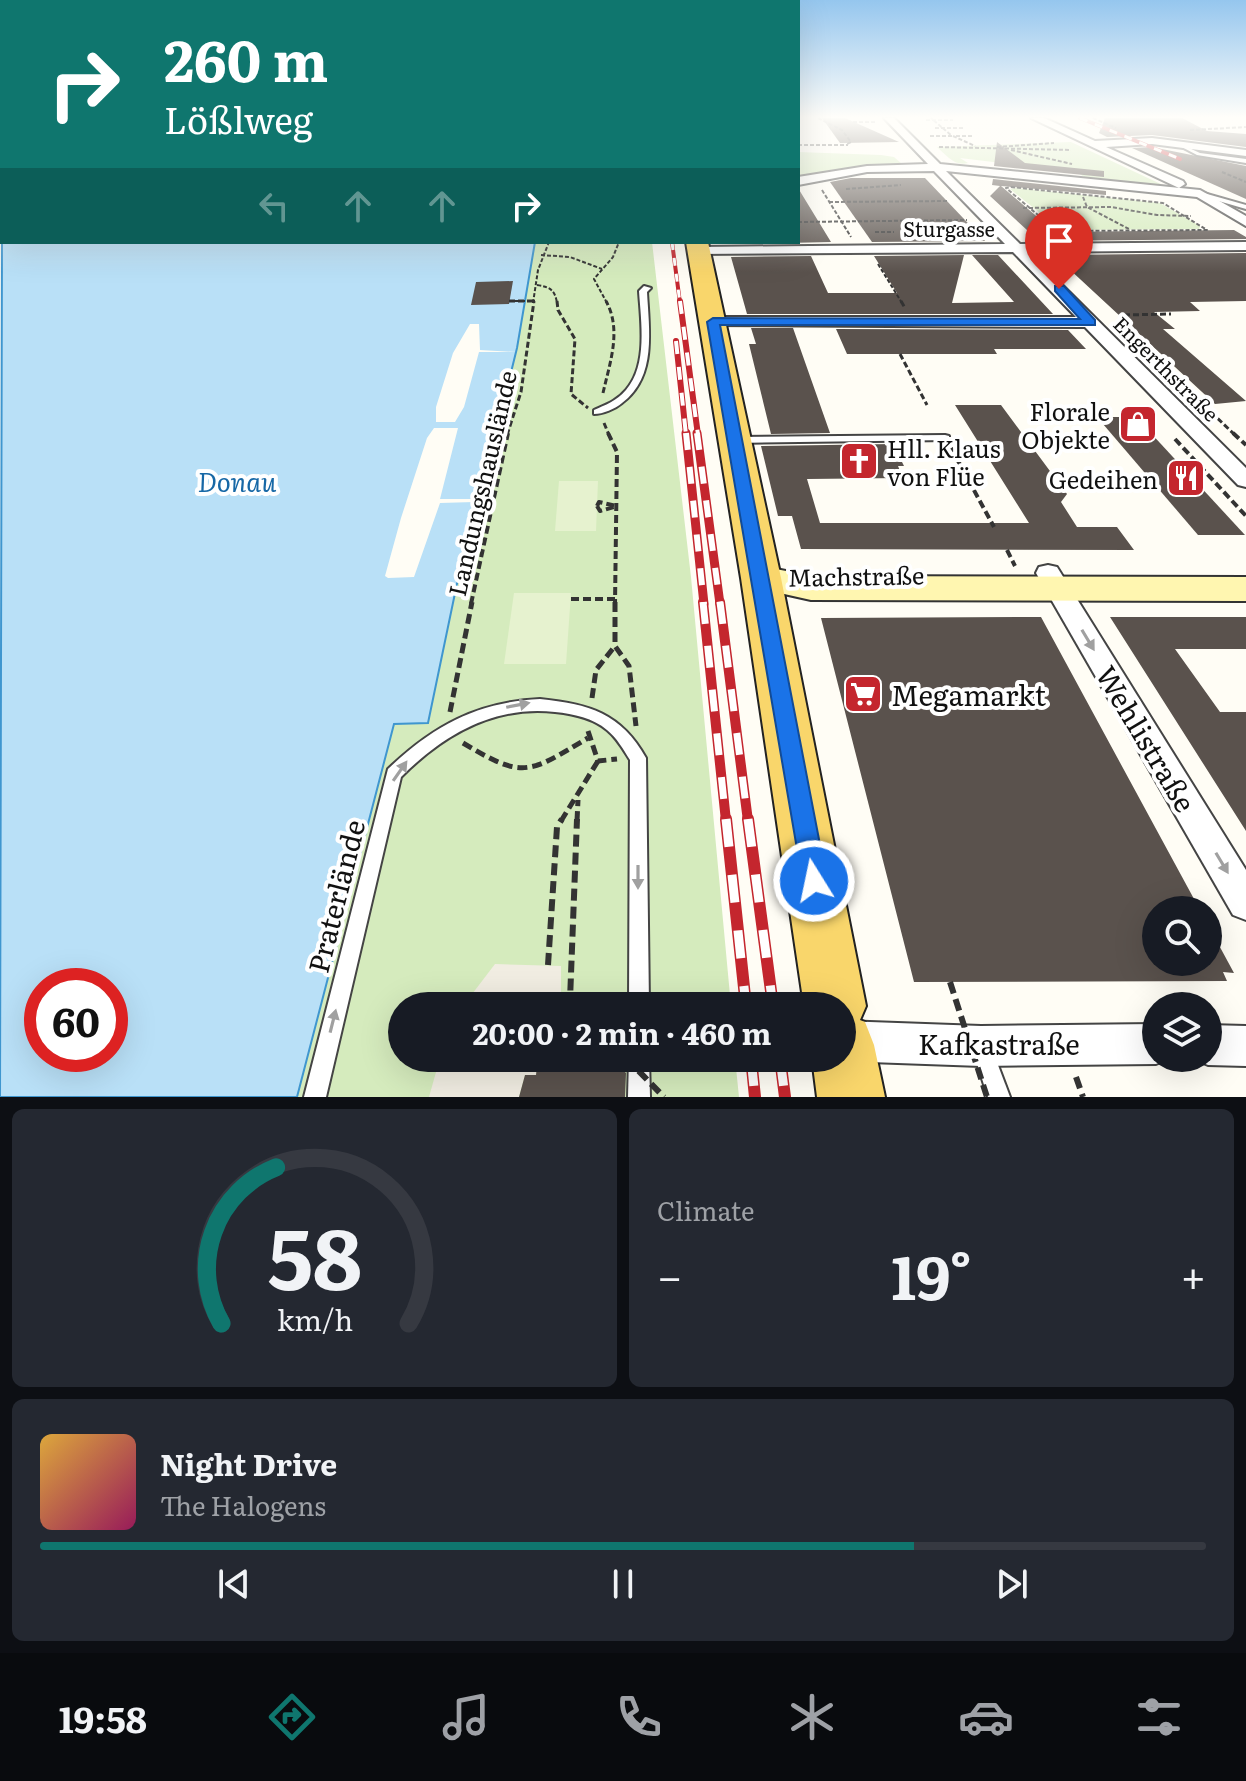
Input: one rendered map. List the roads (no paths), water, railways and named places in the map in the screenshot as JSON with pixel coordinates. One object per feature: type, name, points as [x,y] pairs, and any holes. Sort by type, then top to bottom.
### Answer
[{"type":"main road","points":[[698,247],[761,578],[833,992]]},
{"type":"main road","name":"Machstraße","points":[[761,578],[811,588],[1033,571],[1246,573]]},
{"type":"main road","name":"Machstraße","points":[[1033,571],[1246,589]]},
{"type":"main road","points":[[847,1072],[851,1097]]},
{"type":"street","points":[[800,180],[833,172],[891,169]]},
{"type":"street","name":"Engerthstraße","points":[[938,169],[1246,480]]},
{"type":"street","points":[[957,169],[1200,194],[1246,222]]},
{"type":"street","points":[[1146,169],[1246,215]]},
{"type":"street","name":"Sturgasse","points":[[698,247],[1020,249],[1246,246]]},
{"type":"street","points":[[713,322],[1091,322]]},
{"type":"street","name":"Wehlistraße","points":[[1033,571],[1246,903]]},
{"type":"street","name":"Kafkastraße","points":[[856,1043],[1142,1044]]},
{"type":"street","points":[[1222,1045],[1246,1046]]},
{"type":"lane","points":[[1200,194],[1246,207]]},
{"type":"lane","points":[[597,412],[624,402],[632,393],[645,349],[643,291],[647,288]]},
{"type":"lane","points":[[735,440],[945,438]]},
{"type":"lane","name":"Praterlände","points":[[315,1097],[394,774],[421,746],[488,711],[536,701],[589,712],[615,728],[638,758],[639,992]]},
{"type":"lane","points":[[981,1046],[999,1097]]},
{"type":"lane","points":[[639,1072],[639,1097]]},
{"type":"water","name":"Donau","points":[[2,244],[535,244],[517,348],[500,417],[480,473],[428,723],[394,724],[297,1097],[0,1097]]},
{"type":"railway","points":[[672,244],[680,303]]},
{"type":"railway","points":[[680,301],[698,435]]},
{"type":"railway","points":[[676,341],[686,435]]},
{"type":"railway","points":[[686,433],[704,604]]},
{"type":"railway","points":[[697,433],[720,604]]},
{"type":"railway","points":[[703,602],[726,821]]},
{"type":"railway","points":[[720,602],[748,821]]},
{"type":"railway","points":[[726,819],[745,992]]},
{"type":"railway","points":[[748,819],[771,992]]},
{"type":"railway","points":[[752,1072],[755,1097]]},
{"type":"railway","points":[[782,1072],[785,1097]]},
{"type":"place","name":"Florale Objekte","points":[[1138,424]]},
{"type":"place","name":"Hll. Klaus von Flüe","points":[[859,461]]},
{"type":"place","name":"Gedeihen","points":[[1186,478]]},
{"type":"place","name":"Megamarkt","points":[[863,694]]}]
